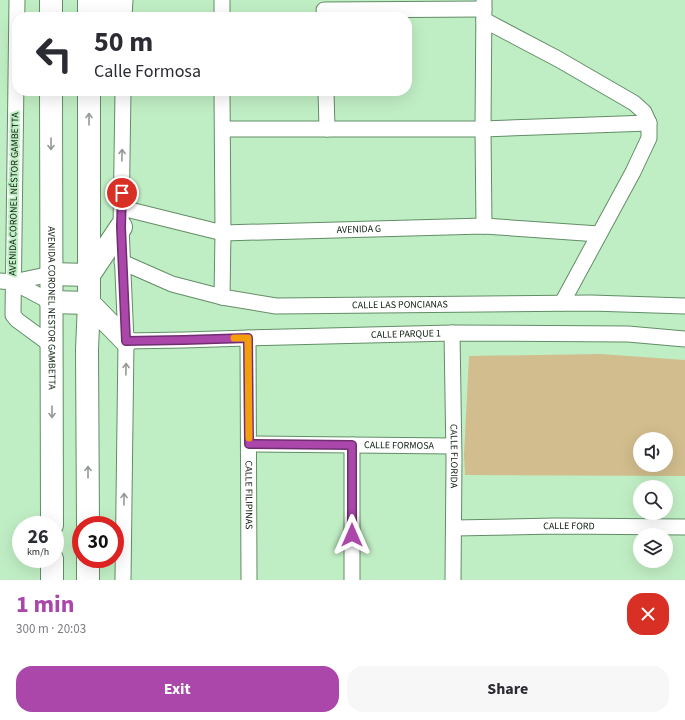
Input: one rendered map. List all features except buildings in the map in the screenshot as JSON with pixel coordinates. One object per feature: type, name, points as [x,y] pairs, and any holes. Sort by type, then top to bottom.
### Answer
[{"type":"highway","points":[[51,0],[51,12]]},
{"type":"highway","points":[[89,0],[89,12]]},
{"type":"highway","points":[[110,0],[111,12]]},
{"type":"highway","name":"AVENIDA CORONEL NESTOR GAMBETTA","points":[[51,96],[52,516]]},
{"type":"highway","points":[[88,516],[87,349],[89,304],[89,96]]},
{"type":"highway","points":[[89,275],[121,218]]},
{"type":"highway","points":[[51,274],[89,275]]},
{"type":"highway","points":[[51,302],[89,304],[126,341]]},
{"type":"highway","points":[[52,568],[52,580]]},
{"type":"highway","points":[[88,568],[88,580]]},
{"type":"street","name":"AVENIDA CORONEL NÉSTOR GAMBETTA","points":[[17,0],[17,12]]},
{"type":"street","points":[[124,0],[124,12]]},
{"type":"street","points":[[222,0],[222,12]]},
{"type":"street","points":[[324,9],[484,10],[558,59],[634,103],[644,112],[649,123],[649,138],[633,172],[562,303]]},
{"type":"street","points":[[484,10],[484,226]]},
{"type":"street","name":"AVENIDA CORONEL NÉSTOR GAMBETTA","points":[[13,96],[6,281],[13,315],[17,320],[51,345]]},
{"type":"street","points":[[123,96],[121,218],[126,341],[123,580]]},
{"type":"street","points":[[222,96],[222,296]]},
{"type":"street","points":[[326,96],[327,129]]},
{"type":"street","points":[[223,129],[483,129],[649,123]]},
{"type":"street","name":"AVENIDA G","points":[[121,218],[223,233],[484,226],[599,234]]},
{"type":"street","name":"CALLE LAS PONCIANAS","points":[[122,262],[172,284],[222,296],[276,306],[562,303],[685,306]]},
{"type":"street","points":[[6,281],[51,274]]},
{"type":"street","points":[[6,281],[51,302]]},
{"type":"street","name":"CALLE PARQUE 1","points":[[126,341],[452,333],[628,334],[685,339]]},
{"type":"street","name":"CALLE FLORIDA","points":[[452,333],[454,528],[453,580]]},
{"type":"street","name":"CALLE FILIPINAS","points":[[248,338],[248,580]]},
{"type":"street","name":"CALLE FORMOSA","points":[[249,444],[453,446]]},
{"type":"street","points":[[352,445],[352,580]]},
{"type":"street","name":"CALLE FORD","points":[[454,528],[556,526],[685,527]]},
{"type":"shaded area","points":[[600,354],[685,360],[685,476],[465,475],[464,455],[469,356]]},
{"type":"slow traffic","points":[[234,338],[248,338],[249,438]]},
{"type":"route","points":[[122,193],[121,227],[126,341],[248,338],[249,444],[352,445],[352,535]]}]
